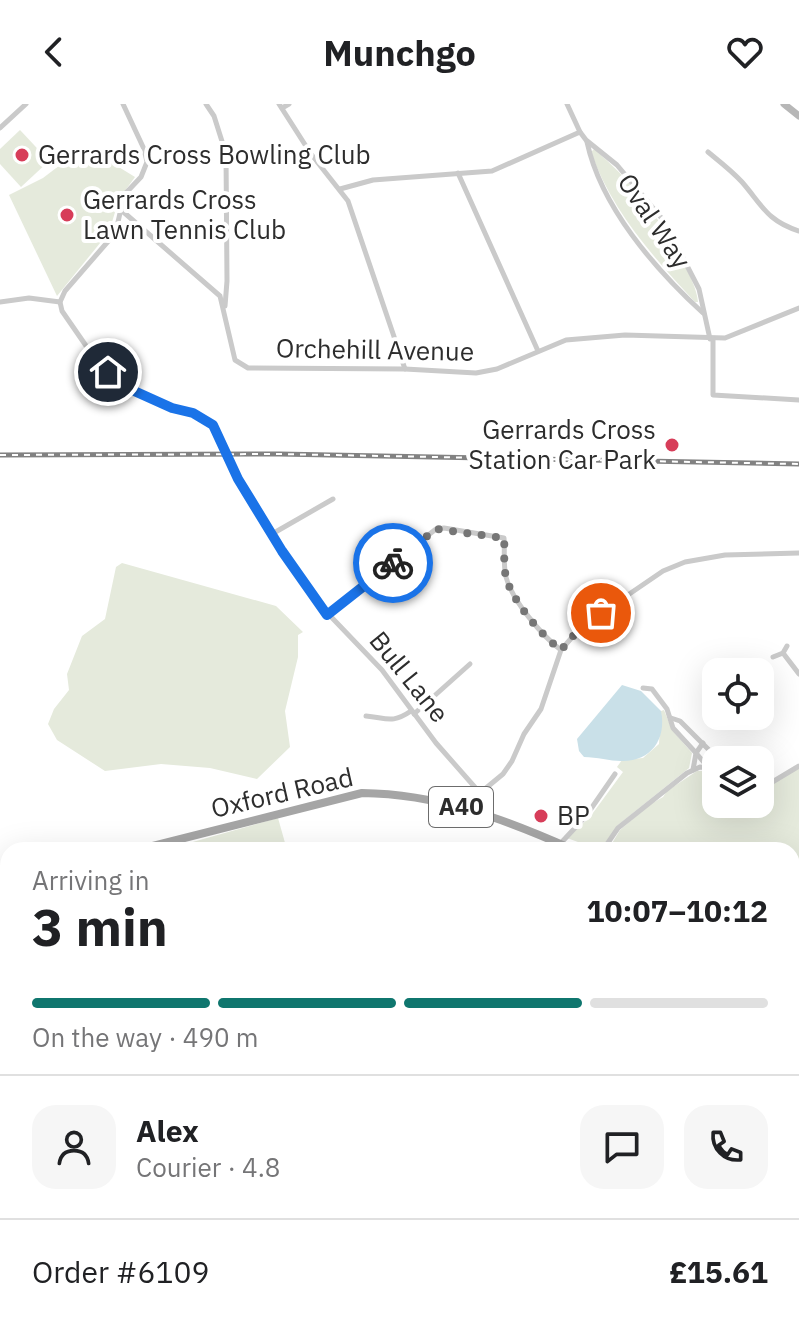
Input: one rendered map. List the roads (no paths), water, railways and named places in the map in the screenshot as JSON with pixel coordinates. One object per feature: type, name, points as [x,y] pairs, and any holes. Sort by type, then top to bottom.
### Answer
[{"type":"main road","points":[[784,104],[799,116]]},
{"type":"main road","name":"Oxford Road","points":[[169,842],[362,793],[400,795],[473,810],[520,825],[556,842]]},
{"type":"street","points":[[0,128],[26,104]]},
{"type":"street","points":[[0,302],[29,298],[60,302],[65,291],[111,238],[124,195],[141,177],[147,162],[123,104]]},
{"type":"street","points":[[206,104],[214,116],[226,154],[225,307]]},
{"type":"street","points":[[289,104],[280,106],[311,154],[340,189],[355,218],[405,369]]},
{"type":"street","name":"Oval Way","points":[[567,104],[586,140],[617,165],[664,221],[699,289],[711,339],[713,395],[799,400]]},
{"type":"street","points":[[340,189],[373,180],[502,168],[580,132]]},
{"type":"street","name":"Oval Way","points":[[586,140],[590,158],[641,247],[678,291],[704,314]]},
{"type":"street","points":[[708,152],[740,180],[781,226],[799,231]]},
{"type":"street","points":[[458,173],[538,351]]},
{"type":"street","name":"Orchehill Avenue","points":[[120,209],[215,289],[225,307],[235,360],[248,368],[405,369],[476,373],[497,369],[566,340],[625,335],[725,338],[799,308]]},
{"type":"street","points":[[215,289],[227,281]]},
{"type":"street","name":"Bull Lane","points":[[60,302],[62,311],[91,353],[121,384],[208,421],[220,436],[233,470],[272,534],[327,615],[382,670],[412,712],[480,793]]},
{"type":"street","points":[[272,534],[333,499]]},
{"type":"street","points":[[327,615],[436,529],[444,528],[504,538],[505,575],[509,587],[539,630],[561,650]]},
{"type":"street","points":[[473,810],[480,793],[503,774],[541,709],[561,650],[581,627],[663,571],[685,562],[725,555],[799,553]]},
{"type":"street","points":[[773,657],[783,653],[787,646]]},
{"type":"street","points":[[783,653],[799,674]]},
{"type":"street","points":[[366,716],[399,720],[470,664]]},
{"type":"street","points":[[643,688],[652,689],[670,717],[673,728],[702,760]]},
{"type":"street","points":[[670,717],[680,721],[706,746]]},
{"type":"street","points":[[685,741],[692,733]]},
{"type":"street","points":[[693,770],[696,753],[703,743]]},
{"type":"street","points":[[774,781],[799,766]]},
{"type":"street","points":[[608,842],[618,828],[693,770],[702,767]]},
{"type":"street","points":[[562,842],[586,816],[615,774]]},
{"type":"water","points":[[622,685],[641,691],[661,711],[659,740],[640,758],[617,761],[584,757],[579,751],[577,739]]},
{"type":"railway","points":[[0,455],[279,454],[799,464]]},
{"type":"place","name":"Gerrards Cross Bowling Club","points":[[22,155]]},
{"type":"place","name":"Gerrards Cross Lawn Tennis Club","points":[[67,215]]},
{"type":"place","name":"Gerrards Cross Station Car Park","points":[[672,445]]},
{"type":"place","name":"BP","points":[[541,816]]}]
